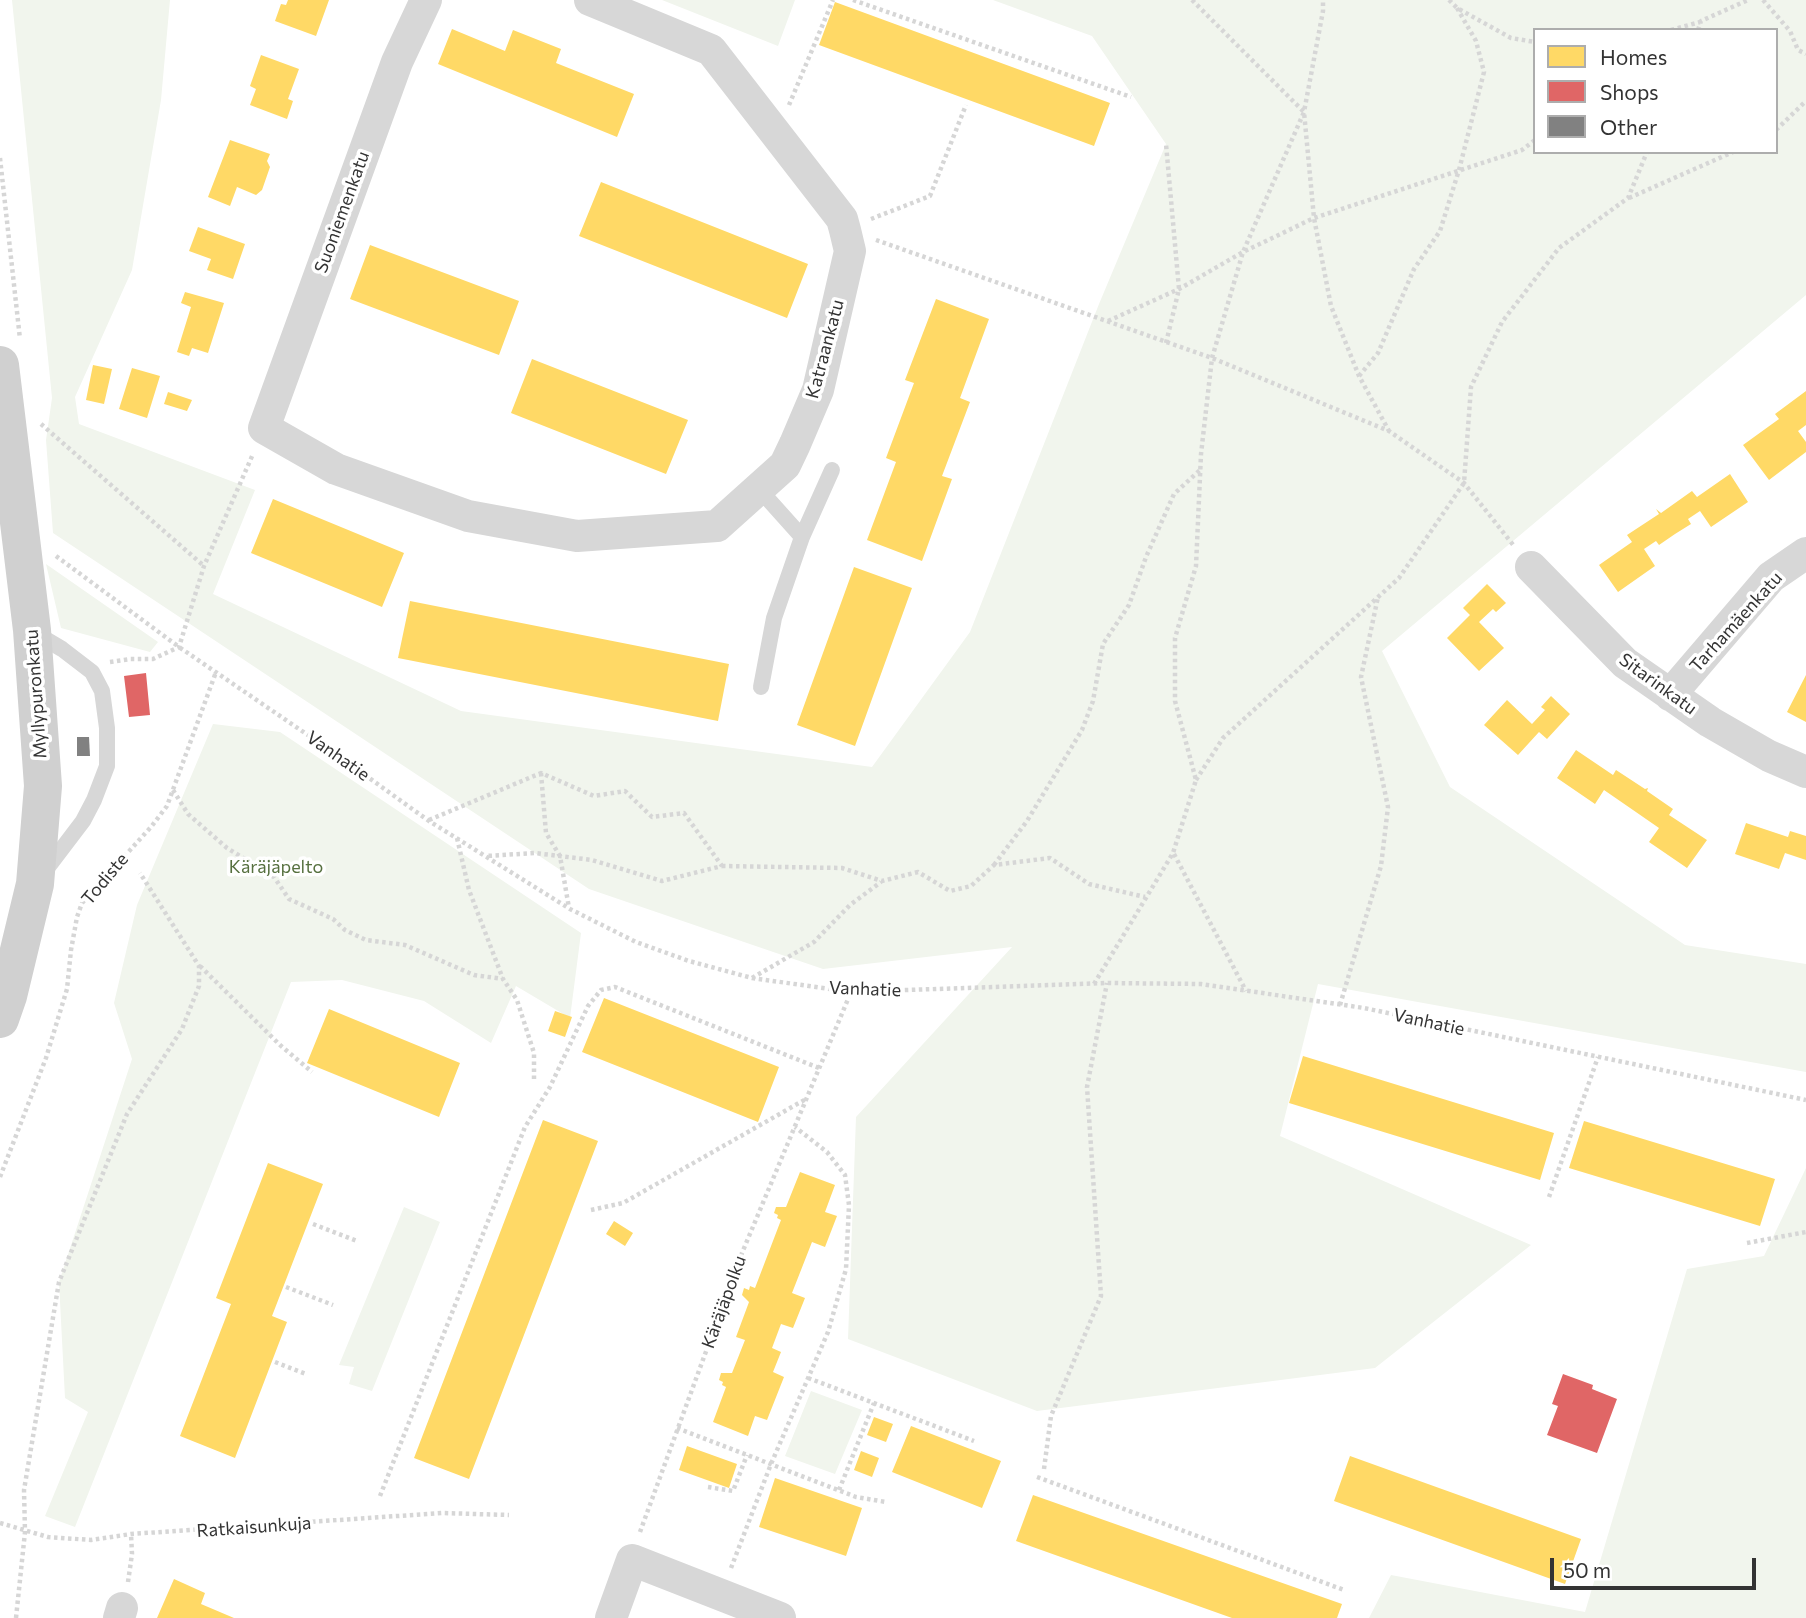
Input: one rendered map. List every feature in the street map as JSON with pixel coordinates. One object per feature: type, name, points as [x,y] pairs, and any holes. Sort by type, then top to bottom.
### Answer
[{"type":"main road","name":"Myllypuronkatu","points":[[0,1019],[35,884],[43,786],[10,355]]},
{"type":"street","name":"Suoniemenkatu","points":[[264,428],[397,62],[426,0]]},
{"type":"street","points":[[590,0],[710,50],[842,219],[847,241]]},
{"type":"street","name":"Katraankatu","points":[[264,428],[336,469],[468,516],[577,536],[717,526],[785,465],[818,390],[847,241]]},
{"type":"street","name":"Tarhamäenkatu","points":[[1670,695],[1771,578],[1806,553]]},
{"type":"street","name":"Sitarinkatu","points":[[1531,568],[1625,663],[1710,722],[1769,756],[1806,772]]},
{"type":"street","points":[[611,1618],[632,1560],[780,1618]]},
{"type":"lane","points":[[761,687],[774,618],[802,537],[832,470]]},
{"type":"lane","points":[[759,489],[802,537]]},
{"type":"lane","points":[[32,631],[92,672],[102,691],[106,707],[107,766],[83,821],[35,884]]},
{"type":"path","points":[[769,125],[789,106],[833,0]]},
{"type":"path","points":[[853,0],[1131,97]]},
{"type":"path","points":[[1192,0],[1304,112],[1314,218],[1331,306],[1359,376],[1389,430]]},
{"type":"path","points":[[1196,780],[1175,701],[1175,638],[1196,566],[1201,469],[1212,358],[1243,252],[1304,112],[1323,0]]},
{"type":"path","points":[[1359,376],[1378,353],[1415,269],[1440,231],[1484,72],[1476,41],[1457,8],[1449,0]]},
{"type":"path","points":[[1678,28],[1701,21],[1748,0]]},
{"type":"path","points":[[1763,0],[1790,31],[1798,50],[1806,54]]},
{"type":"path","points":[[1457,8],[1511,38],[1533,42]]},
{"type":"path","points":[[1692,28],[1701,21]]},
{"type":"path","points":[[1699,28],[1701,21]]},
{"type":"path","points":[[1778,128],[1806,101]]},
{"type":"path","points":[[847,241],[930,196],[967,105]]},
{"type":"path","points":[[1108,322],[1179,289],[1243,252],[1314,218],[1522,150],[1533,142]]},
{"type":"path","points":[[1166,144],[1179,289],[1166,343]]},
{"type":"path","points":[[1628,198],[1646,154]]},
{"type":"path","points":[[1093,985],[1173,853],[1196,780],[1223,738],[1399,578],[1464,483],[1471,387],[1502,322],[1559,248],[1628,198],[1728,154]]},
{"type":"path","points":[[0,158],[10,355]]},
{"type":"path","points":[[847,241],[876,240],[1212,358],[1389,430],[1464,483],[1531,568]]},
{"type":"path","points":[[38,421],[204,566]]},
{"type":"path","points":[[92,672],[114,661],[153,659],[179,646],[204,566],[264,428]]},
{"type":"path","points":[[752,978],[814,942],[850,905],[881,881],[918,872],[950,891],[971,886],[994,865],[1027,821],[1082,730],[1093,701],[1103,644],[1129,605],[1146,557],[1174,494],[1201,469]]},
{"type":"path","name":"Vanhatie","points":[[51,553],[429,821],[569,909],[636,943],[689,961],[752,978],[851,992],[1107,983],[1202,984],[1340,1005],[1806,1100]]},
{"type":"path","points":[[1340,1005],[1381,866],[1388,807],[1361,677],[1378,597]]},
{"type":"path","name":"Todiste","points":[[0,1177],[46,1058],[67,989],[71,950],[82,904],[167,806],[216,672]]},
{"type":"path","points":[[429,821],[541,773],[594,796],[625,791],[652,817],[684,813],[722,866]]},
{"type":"path","points":[[541,773],[546,834],[560,856],[569,909]]},
{"type":"path","points":[[173,789],[188,814],[227,848],[274,877],[289,899],[333,919],[345,930],[366,940],[405,945],[474,975],[503,979]]},
{"type":"path","points":[[457,838],[468,890],[503,979],[517,1000],[534,1053],[534,1081]]},
{"type":"path","points":[[485,856],[535,853],[592,860],[662,881],[722,866],[842,868],[881,881]]},
{"type":"path","points":[[1173,853],[1246,991]]},
{"type":"path","points":[[994,865],[1050,858],[1089,884],[1145,897]]},
{"type":"path","points":[[139,873],[199,966],[279,1045],[312,1072]]},
{"type":"path","points":[[16,1618],[25,1532],[24,1490],[59,1282],[127,1114],[182,1029],[199,986],[199,966]]},
{"type":"path","points":[[1044,1469],[1051,1416],[1101,1296],[1087,1087],[1107,983]]},
{"type":"path","points":[[380,1496],[525,1127],[550,1087],[588,1006],[601,990],[615,987],[819,1068]]},
{"type":"path","name":"Käräjäpolku","points":[[632,1560],[639,1534],[742,1253],[851,992]]},
{"type":"path","points":[[1549,1197],[1598,1056]]},
{"type":"path","points":[[591,1210],[623,1203],[806,1099]]},
{"type":"path","points":[[721,1595],[771,1464],[828,1332],[846,1269],[849,1205],[845,1175],[827,1153],[794,1127]]},
{"type":"path","points":[[313,1224],[357,1241]]},
{"type":"path","points":[[1746,1243],[1806,1233]]},
{"type":"path","points":[[286,1287],[333,1305]]},
{"type":"path","points":[[275,1362],[306,1374]]},
{"type":"path","points":[[808,1378],[974,1441]]},
{"type":"path","points":[[839,1490],[874,1403]]},
{"type":"path","points":[[677,1429],[856,1497],[886,1502]]},
{"type":"path","points":[[708,1487],[733,1491],[747,1455]]},
{"type":"path","points":[[1037,1477],[1343,1590]]},
{"type":"path","name":"Ratkaisunkuja","points":[[0,1523],[48,1537],[91,1540],[131,1534],[442,1513],[509,1515]]},
{"type":"path","points":[[120,1613],[131,1572],[131,1534]]},
{"type":"green space","points":[[12,0],[170,0],[161,100],[132,270],[75,397],[79,424],[255,490],[213,594],[461,711],[872,767],[970,632],[1099,304],[1166,144],[1092,36],[993,0],[1806,0],[1806,295],[1382,651],[1450,787],[1685,945],[1806,964],[1806,1072],[1318,984],[1280,1136],[1531,1245],[1375,1368],[1037,1411],[848,1339],[856,1117],[1012,947],[823,969],[589,889],[53,533],[46,440],[52,398]]},
{"type":"green space","points":[[662,0],[795,0],[778,46]]},
{"type":"green space","points":[[46,564],[158,642],[150,652],[61,628]]},
{"type":"green space","name":"Käräjäpelto","points":[[213,724],[280,732],[581,933],[570,1018],[516,986],[491,1043],[424,1001],[342,980],[291,982],[75,1527],[45,1516],[88,1412],[65,1398],[59,1282],[132,1059],[114,1003],[137,905]]},
{"type":"green space","points":[[1806,1168],[1806,1618],[1369,1618],[1391,1575],[1585,1612],[1687,1269],[1764,1256]]},
{"type":"green space","points":[[404,1207],[440,1222],[372,1391],[349,1384],[354,1367],[339,1365]]},
{"type":"green space","points":[[811,1391],[862,1410],[835,1474],[785,1456]]},
{"type":"building: Homes","points":[[288,0],[329,0],[316,36],[275,21],[281,4],[286,5]]},
{"type":"building: Homes","points":[[835,2],[1110,103],[1094,146],[819,45]]},
{"type":"building: Homes","points":[[452,29],[505,51],[513,30],[561,49],[556,63],[634,94],[617,137],[438,64]]},
{"type":"building: Homes","points":[[261,55],[299,69],[288,99],[293,101],[287,119],[250,105],[256,89],[250,86]]},
{"type":"building: Homes","points":[[230,140],[270,154],[267,161],[270,167],[262,190],[256,195],[237,187],[230,206],[208,197]]},
{"type":"building: Homes","points":[[601,182],[808,264],[787,318],[579,236]]},
{"type":"building: Homes","points":[[198,227],[245,244],[233,279],[207,270],[211,259],[189,251]]},
{"type":"building: Homes","points":[[370,245],[519,301],[499,355],[350,299]]},
{"type":"building: Homes","points":[[185,292],[224,303],[208,353],[192,348],[189,356],[177,352],[191,307],[181,303]]},
{"type":"building: Homes","points":[[936,299],[989,319],[960,398],[970,402],[942,476],[952,479],[922,561],[867,540],[896,462],[886,458],[914,383],[905,380]]},
{"type":"building: Homes","points":[[532,359],[688,420],[666,474],[511,413]]},
{"type":"building: Homes","points":[[93,365],[112,369],[104,404],[86,400]]},
{"type":"building: Homes","points":[[132,368],[160,376],[147,418],[119,409]]},
{"type":"building: Homes","points":[[1806,391],[1806,425],[1798,431],[1806,442],[1806,452],[1769,480],[1743,445],[1779,419],[1775,414]]},
{"type":"building: Homes","points":[[168,392],[192,400],[187,411],[164,404]]},
{"type":"building: Homes","points":[[1730,474],[1748,502],[1711,527],[1700,511],[1688,519],[1691,524],[1659,545],[1656,541],[1644,549],[1655,566],[1618,592],[1599,565],[1632,542],[1627,535],[1659,514],[1656,509],[1661,513],[1692,491],[1697,497]]},
{"type":"building: Homes","points":[[273,499],[404,553],[382,607],[251,553]]},
{"type":"building: Homes","points":[[854,567],[912,588],[855,746],[797,725]]},
{"type":"building: Homes","points":[[1487,584],[1506,603],[1496,612],[1493,609],[1479,622],[1504,648],[1479,671],[1447,638],[1470,615],[1463,608]]},
{"type":"building: Homes","points":[[410,601],[729,664],[718,721],[398,658]]},
{"type":"building: Homes","points":[[1806,675],[1806,722],[1787,712]]},
{"type":"building: Homes","points":[[1551,696],[1570,714],[1547,739],[1539,732],[1518,755],[1484,725],[1507,700],[1532,724],[1545,710],[1541,707]]},
{"type":"building: Homes","points":[[1576,750],[1613,775],[1616,770],[1645,789],[1648,788],[1647,791],[1673,809],[1669,815],[1707,840],[1687,868],[1649,842],[1659,828],[1633,810],[1604,790],[1595,804],[1557,778]]},
{"type":"building: Homes","points":[[1746,823],[1788,837],[1790,831],[1806,836],[1806,860],[1785,853],[1779,869],[1735,854]]},
{"type":"building: Homes","points":[[604,998],[779,1067],[758,1122],[582,1052]]},
{"type":"building: Homes","points":[[329,1009],[460,1063],[439,1117],[307,1063]]},
{"type":"building: Homes","points":[[555,1011],[572,1017],[565,1037],[548,1031]]},
{"type":"building: Homes","points":[[1303,1056],[1554,1133],[1540,1180],[1289,1103]]},
{"type":"building: Homes","points":[[543,1120],[598,1141],[469,1479],[414,1458]]},
{"type":"building: Homes","points":[[1584,1121],[1775,1179],[1760,1226],[1569,1168]]},
{"type":"building: Homes","points":[[268,1163],[323,1184],[272,1316],[287,1322],[235,1458],[180,1436],[231,1304],[216,1298]]},
{"type":"building: Homes","points":[[800,1172],[835,1185],[825,1212],[837,1216],[825,1247],[812,1242],[792,1293],[805,1298],[793,1328],[781,1324],[772,1348],[781,1352],[773,1372],[784,1377],[767,1420],[755,1416],[748,1436],[713,1422],[726,1387],[719,1380],[721,1373],[732,1373],[745,1340],[736,1337],[749,1302],[742,1295],[744,1288],[755,1288],[781,1220],[774,1213],[776,1207],[786,1207]]},
{"type":"building: Homes","points":[[614,1221],[633,1233],[625,1246],[606,1234]]},
{"type":"building: Homes","points":[[874,1417],[893,1424],[886,1442],[867,1435]]},
{"type":"building: Homes","points":[[911,1426],[1001,1461],[982,1508],[892,1472]]},
{"type":"building: Homes","points":[[687,1446],[737,1464],[729,1488],[679,1470]]},
{"type":"building: Homes","points":[[861,1451],[879,1458],[872,1477],[854,1470]]},
{"type":"building: Homes","points":[[1350,1456],[1581,1539],[1565,1584],[1334,1501]]},
{"type":"building: Homes","points":[[775,1478],[862,1508],[846,1556],[759,1527]]},
{"type":"building: Homes","points":[[1033,1495],[1342,1604],[1337,1618],[1232,1618],[1016,1541]]},
{"type":"building: Homes","points":[[174,1579],[205,1593],[201,1604],[234,1618],[157,1618]]},
{"type":"building: Shops","points":[[146,673],[150,715],[129,717],[124,676]]},
{"type":"building: Shops","points":[[1563,1374],[1593,1385],[1592,1389],[1617,1399],[1597,1453],[1547,1435],[1558,1406],[1552,1404]]},
{"type":"building: Other","points":[[77,737],[89,737],[90,756],[77,756]]}]
